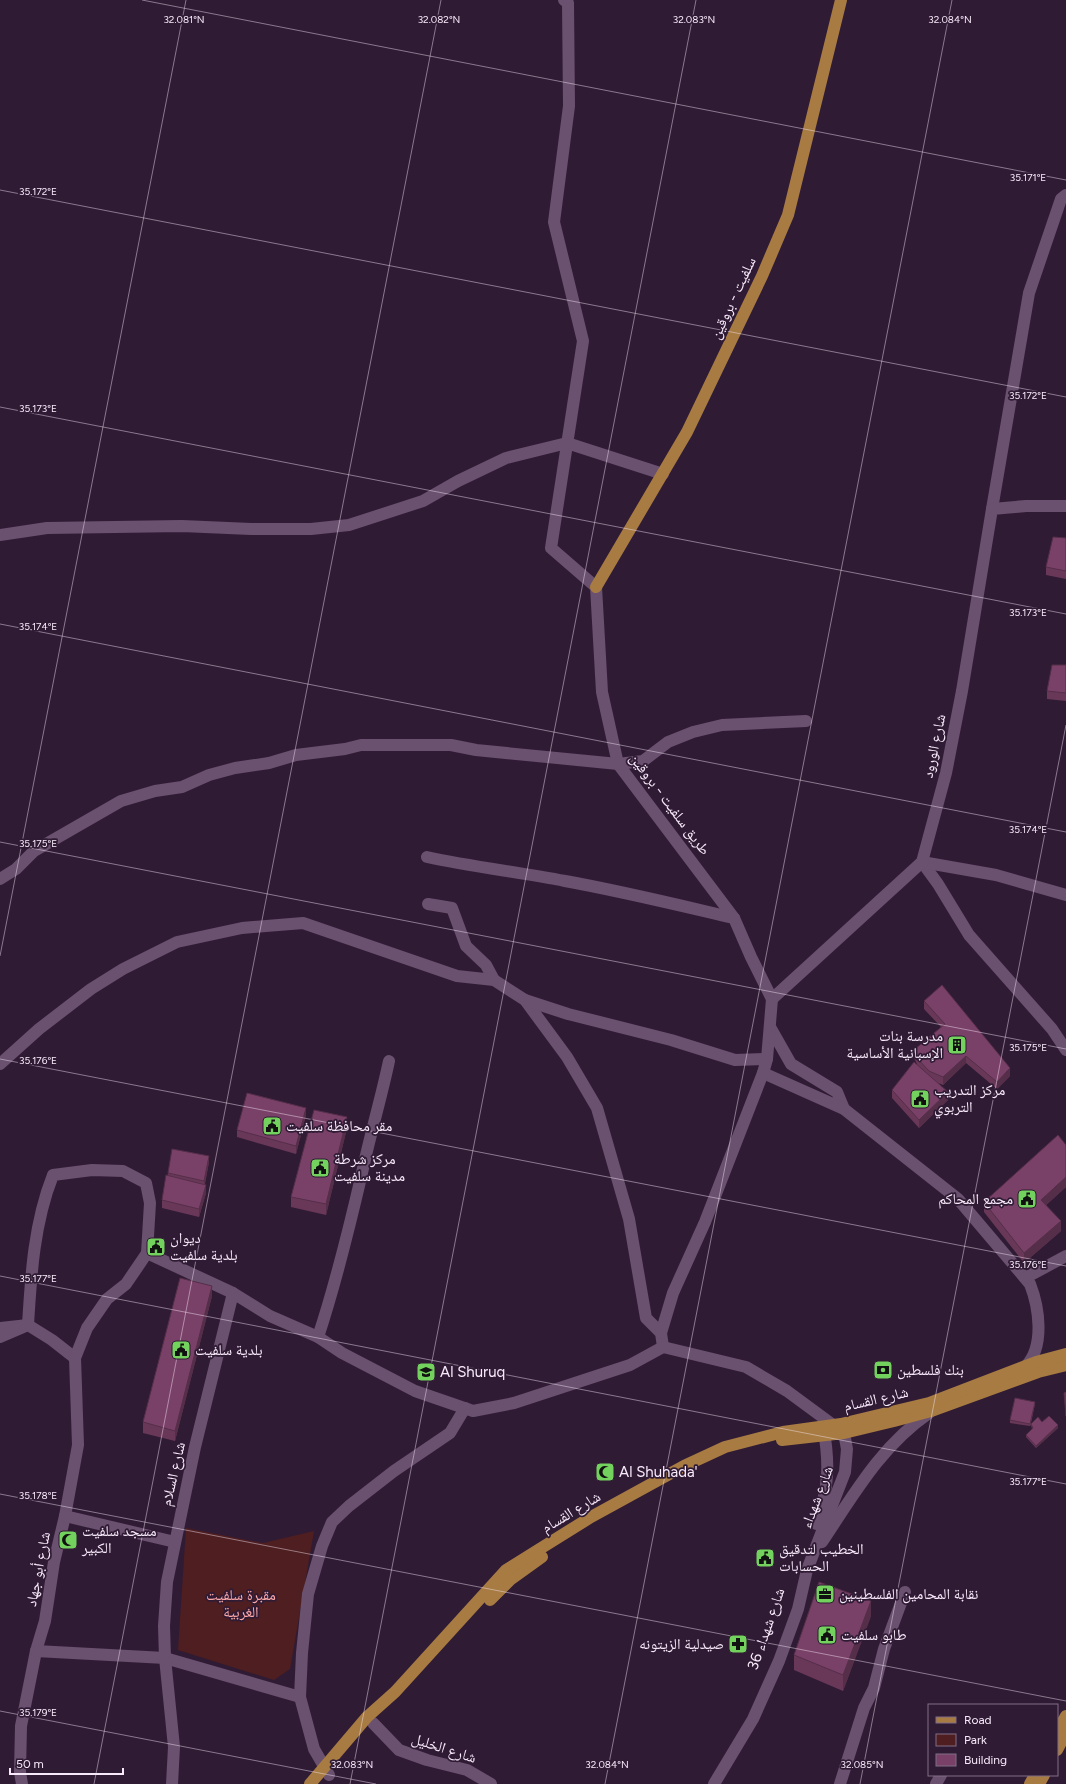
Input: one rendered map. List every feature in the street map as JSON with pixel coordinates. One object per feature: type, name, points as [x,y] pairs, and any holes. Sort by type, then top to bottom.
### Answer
[{"type":"main road","name":"سلفيت - بروقين","points":[[596,587],[664,474],[687,432],[762,276],[788,215],[841,0]]},
{"type":"main road","name":"شارع القسام","points":[[310,1784],[327,1771],[372,1722],[400,1698],[461,1630],[510,1580],[542,1557],[595,1524],[687,1474],[728,1454],[929,1403],[1026,1366],[1066,1354]]},
{"type":"main road","name":"شارع القسام","points":[[321,1784],[327,1771],[367,1717],[394,1692],[506,1570],[591,1517],[684,1466],[725,1447],[783,1432],[827,1428],[844,1433],[931,1411],[1038,1372],[1066,1365]]},
{"type":"main road","points":[[1058,1730],[1066,1716]]},
{"type":"main road","points":[[1058,1748],[1066,1733]]},
{"type":"street","points":[[564,0],[568,3],[568,106],[554,222],[583,341],[551,548],[596,587]]},
{"type":"street","name":"شارع الورود","points":[[922,862],[946,773],[962,691],[1029,293],[1061,199],[1066,195]]},
{"type":"street","points":[[0,535],[47,528],[182,526],[311,529],[350,525],[423,501],[458,481],[506,458],[567,444],[664,474]]},
{"type":"street","points":[[992,509],[1026,506],[1066,506]]},
{"type":"street","name":"طريق سلفيت - بروقين","points":[[596,587],[602,692],[618,764],[734,918],[772,999]]},
{"type":"street","points":[[0,879],[16,869],[34,851],[121,801],[155,790],[182,787],[209,775],[235,768],[269,763],[296,754],[361,745],[451,745],[476,750],[618,764],[643,761],[668,742],[693,732],[722,725],[806,721]]},
{"type":"street","points":[[427,857],[471,866],[507,870],[566,881],[734,918]]},
{"type":"street","points":[[922,862],[996,875],[1066,895]]},
{"type":"street","points":[[663,1347],[661,1333],[673,1293],[705,1222],[763,1073],[767,1059],[772,999],[922,862]]},
{"type":"street","points":[[922,862],[938,884],[969,935],[1052,1029],[1066,1050]]},
{"type":"street","points":[[428,904],[452,908],[466,946],[486,965],[494,980]]},
{"type":"street","points":[[0,1064],[39,1029],[91,989],[176,942],[242,928],[303,923],[457,976],[494,980],[525,1000],[568,1014],[670,1040],[735,1060],[767,1059]]},
{"type":"street","points":[[525,1000],[567,1057],[597,1108],[629,1219],[646,1318],[661,1333]]},
{"type":"street","points":[[770,1027],[791,1064],[837,1092],[844,1109]]},
{"type":"street","points":[[318,1338],[334,1289],[347,1240],[389,1061]]},
{"type":"street","points":[[763,1073],[844,1109],[958,1199],[1030,1284],[1034,1294],[1038,1322],[1036,1347],[1029,1363],[1026,1366]]},
{"type":"street","points":[[0,1328],[28,1325],[52,1340],[75,1358],[87,1328],[108,1299],[126,1284],[147,1253],[150,1203],[146,1183],[123,1171],[92,1170],[53,1175],[43,1200],[35,1245],[28,1325]]},
{"type":"street","points":[[147,1253],[233,1293],[270,1316],[318,1338],[342,1353],[415,1391],[465,1408],[474,1410],[514,1403],[630,1365],[663,1347],[746,1367],[787,1392],[827,1428]]},
{"type":"street","points":[[1025,1278],[1066,1256]]},
{"type":"street","name":"شارع السلام","points":[[172,1784],[174,1747],[165,1658],[164,1626],[167,1582],[195,1447],[233,1293]]},
{"type":"street","points":[[0,1337],[28,1325]]},
{"type":"street","name":"شارع أبو جهاد","points":[[22,1784],[20,1772],[21,1726],[36,1651],[45,1621],[54,1562],[65,1516],[78,1445],[75,1358]]},
{"type":"street","points":[[327,1771],[314,1749],[300,1697],[302,1653],[308,1594],[322,1546],[332,1522],[349,1506],[394,1471],[450,1433],[465,1408]]},
{"type":"street","points":[[806,1572],[822,1543],[859,1486],[882,1455],[904,1431],[931,1411]]},
{"type":"street","name":"شارع شهداء 36","points":[[707,1784],[749,1717],[774,1659],[792,1608],[808,1544],[826,1494],[828,1471],[827,1428]]},
{"type":"street","name":"شارع شهداء","points":[[806,1572],[845,1472],[847,1449],[844,1433]]},
{"type":"street","points":[[65,1516],[175,1542]]},
{"type":"street","name":"شارع شهداء 36","points":[[714,1784],[753,1719],[779,1661],[798,1609],[806,1572]]},
{"type":"street","points":[[840,1784],[864,1708],[874,1688],[884,1650],[905,1592]]},
{"type":"street","points":[[36,1651],[165,1658],[300,1697]]},
{"type":"street","name":"شارع الخليل","points":[[372,1722],[399,1750],[427,1760],[467,1770],[491,1784]]},
{"type":"green space","name":"مقبرة سلفيت الغربية","points":[[186,1528],[263,1543],[314,1531],[290,1669],[274,1680],[178,1650]]},
{"type":"building","points":[[1053,537],[1066,538],[1066,571],[1046,567]]},
{"type":"building","points":[[1052,665],[1066,665],[1066,693],[1047,691]]},
{"type":"building","name":"مدرسة بنات الإسبانية الأساسية","points":[[942,985],[1010,1068],[997,1082],[966,1056],[943,1077],[929,1071],[918,1059],[914,1050],[945,1024],[924,1001]]},
{"type":"building","name":"مركز التدريب التربوي","points":[[914,1062],[948,1092],[919,1120],[892,1090]]},
{"type":"building","name":"مقر محافظة سلفيت","points":[[247,1093],[306,1108],[296,1146],[237,1130]]},
{"type":"building","name":"مركز شرطة مدينة سلفيت","points":[[314,1110],[347,1117],[326,1204],[291,1197]]},
{"type":"building","name":"مجمع المحاكم","points":[[1058,1135],[1066,1145],[1066,1177],[1041,1200],[1061,1221],[1024,1253],[984,1202]]},
{"type":"building","points":[[172,1149],[209,1156],[204,1181],[168,1173]]},
{"type":"building","points":[[166,1175],[206,1185],[199,1209],[162,1200]]},
{"type":"building","name":"بلدية سلفيت","points":[[180,1278],[212,1286],[175,1431],[143,1422]]},
{"type":"building","points":[[1066,1392],[1066,1416],[1064,1393]]},
{"type":"building","points":[[1015,1398],[1035,1402],[1030,1424],[1010,1420]]},
{"type":"building","points":[[1049,1416],[1058,1425],[1036,1446],[1026,1435],[1033,1428],[1031,1424],[1038,1417],[1042,1422]]},
{"type":"building","points":[[819,1582],[871,1601],[843,1675],[794,1655]]},
{"type":"place","name":"مدرسة بنات الإسبانية الأساسية","points":[[957,1045]]},
{"type":"place","name":"مركز التدريب التربوي","points":[[920,1099]]},
{"type":"place","name":"مقر محافظة سلفيت","points":[[272,1126]]},
{"type":"place","name":"مركز شرطة مدينة سلفيت","points":[[320,1168]]},
{"type":"place","name":"مجمع المحاكم","points":[[1027,1199]]},
{"type":"place","name":"ديوان بلدية سلفيت","points":[[156,1247]]},
{"type":"place","name":"بلدية سلفيت","points":[[181,1350]]},
{"type":"place","name":"بنك فلسطين","points":[[883,1370]]},
{"type":"place","name":"Al Shuruq","points":[[426,1372]]},
{"type":"place","name":"Al Shuhada'","points":[[605,1472]]},
{"type":"place","name":"مسجد سلفيت الكبير","points":[[68,1540]]},
{"type":"place","name":"الخطيب لتدقيق الحسابات","points":[[765,1558]]},
{"type":"place","name":"نقابة المحامين الفلسطينين","points":[[825,1594]]},
{"type":"place","name":"طابو سلفيت","points":[[827,1635]]},
{"type":"place","name":"صيدلية الزيتونه","points":[[738,1644]]}]
